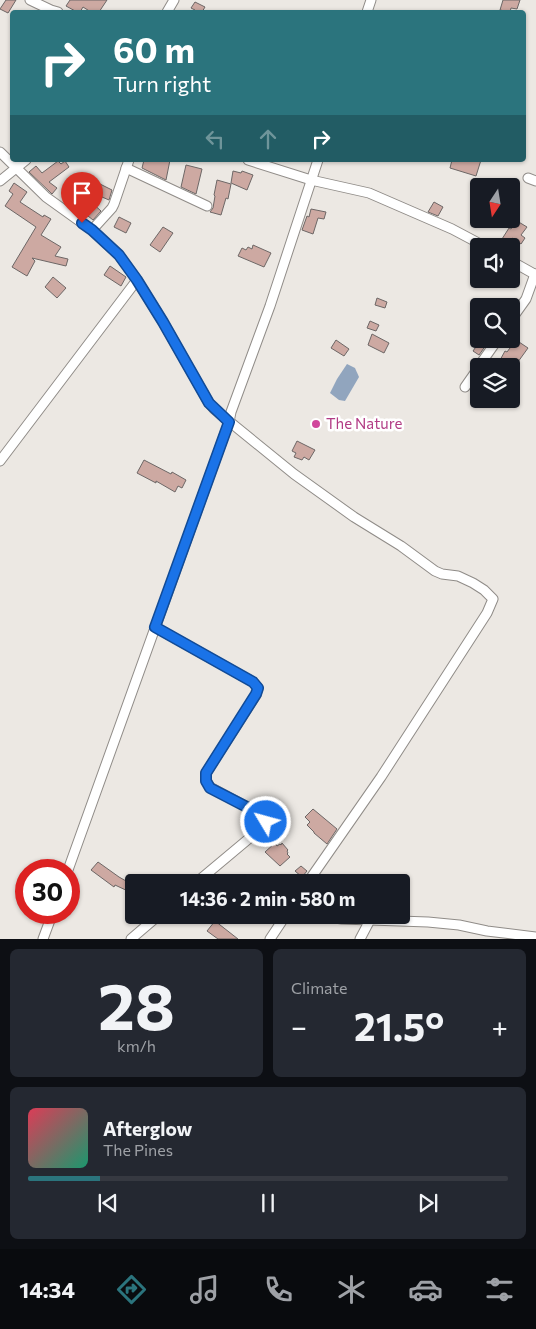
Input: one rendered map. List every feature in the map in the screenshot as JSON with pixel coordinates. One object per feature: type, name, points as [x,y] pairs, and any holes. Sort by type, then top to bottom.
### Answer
[{"type":"street","points":[[30,0],[51,10]]},
{"type":"street","points":[[0,152],[10,161]]},
{"type":"street","points":[[11,162],[46,197],[92,230],[118,253],[137,280],[209,403],[229,422],[294,474],[354,517],[401,546],[435,571],[458,576],[473,583],[484,590],[493,600],[488,613],[313,874]]},
{"type":"street","points":[[0,181],[24,162]]},
{"type":"street","points":[[254,162],[311,180],[369,192],[470,239]]},
{"type":"street","points":[[72,859],[270,306],[317,162]]},
{"type":"street","points":[[92,230],[114,204],[128,164],[207,206]]},
{"type":"street","points":[[520,266],[536,274],[526,299],[520,307]]},
{"type":"street","points":[[0,461],[137,280]]},
{"type":"street","points":[[465,387],[470,380]]},
{"type":"street","points":[[155,627],[253,682],[258,688],[206,773],[206,781],[210,788],[266,817],[266,822],[264,826],[207,874]]},
{"type":"street","points":[[410,921],[459,925],[485,935],[536,938]]},
{"type":"street","points":[[43,939],[49,924]]},
{"type":"street","points":[[131,939],[148,924]]},
{"type":"street","points":[[270,939],[280,924]]},
{"type":"street","points":[[360,939],[368,924]]},
{"type":"water","points":[[347,364],[355,368],[359,377],[345,401],[339,400],[330,393]]},
{"type":"building","points":[[6,0],[16,0],[8,13],[0,9]]},
{"type":"building","points":[[70,0],[107,0],[100,10],[88,10],[83,7],[81,10],[73,10],[66,6]]},
{"type":"building","points":[[503,0],[520,0],[517,9],[500,10]]},
{"type":"building","points":[[195,2],[205,7],[203,10],[191,8]]},
{"type":"building","points":[[57,162],[61,164],[66,162],[69,167],[49,182],[57,188],[52,194],[29,172],[36,166],[42,173]]},
{"type":"building","points":[[144,162],[170,162],[166,180],[142,168]]},
{"type":"building","points":[[452,162],[480,162],[476,176],[450,168]]},
{"type":"building","points":[[186,165],[202,169],[196,194],[181,187]]},
{"type":"building","points":[[233,171],[241,173],[242,171],[253,175],[247,190],[231,183]]},
{"type":"building","points":[[217,180],[231,184],[228,199],[226,198],[221,215],[210,212],[213,208]]},
{"type":"building","points":[[14,183],[27,192],[20,202],[43,217],[44,215],[51,219],[41,235],[61,247],[55,256],[68,259],[66,266],[32,258],[35,261],[27,276],[12,267],[36,227],[5,206],[13,194],[9,191]]},
{"type":"building","points":[[100,184],[112,190],[109,200],[95,194]]},
{"type":"building","points":[[68,195],[88,206],[91,202],[101,211],[93,220],[78,208],[77,211],[65,203]]},
{"type":"building","points":[[434,202],[443,207],[438,216],[428,212]]},
{"type":"building","points":[[311,209],[326,212],[324,219],[318,218],[313,234],[302,230]]},
{"type":"building","points":[[119,217],[131,223],[126,233],[114,227]]},
{"type":"building","points":[[520,223],[527,227],[521,235],[525,238],[521,244],[520,238],[503,238],[509,228],[520,228]]},
{"type":"building","points":[[163,227],[173,233],[160,252],[150,245]]},
{"type":"building","points":[[253,245],[271,253],[264,267],[238,256],[242,248],[246,250],[248,247],[252,249]]},
{"type":"building","points":[[110,266],[126,277],[121,286],[104,275]]},
{"type":"building","points":[[53,277],[66,288],[57,298],[45,287]]},
{"type":"building","points":[[377,298],[387,302],[385,308],[375,305]]},
{"type":"building","points":[[370,321],[379,325],[376,331],[367,328]]},
{"type":"building","points":[[372,334],[389,343],[384,353],[368,345]]},
{"type":"building","points":[[336,340],[349,349],[344,356],[331,348]]},
{"type":"building","points":[[520,343],[528,348],[520,359],[501,358],[505,351],[507,352],[510,348],[520,348]]},
{"type":"building","points":[[475,348],[484,348],[479,355],[473,351]]},
{"type":"building","points":[[297,441],[315,450],[309,460],[304,457],[302,460],[294,457],[296,453],[292,451]]},
{"type":"building","points":[[144,460],[186,480],[182,488],[178,486],[175,492],[137,473]]},
{"type":"building","points":[[313,809],[337,829],[327,844],[307,825],[310,822],[305,817]]},
{"type":"building","points":[[275,843],[277,846],[282,843],[288,850],[287,854],[290,857],[280,866],[265,852]]},
{"type":"building","points":[[98,862],[125,880],[125,890],[115,885],[114,887],[91,870]]},
{"type":"building","points":[[301,866],[307,871],[304,874],[298,874],[295,871]]},
{"type":"building","points":[[213,924],[219,924],[238,939],[218,939],[207,931]]},
{"type":"place","name":"The Nature","points":[[316,424]]},
{"type":"route","points":[[82,223],[119,255],[163,322],[209,403],[229,422],[155,627],[253,682],[258,688],[206,773],[206,781],[210,788],[266,817],[266,822]]}]
